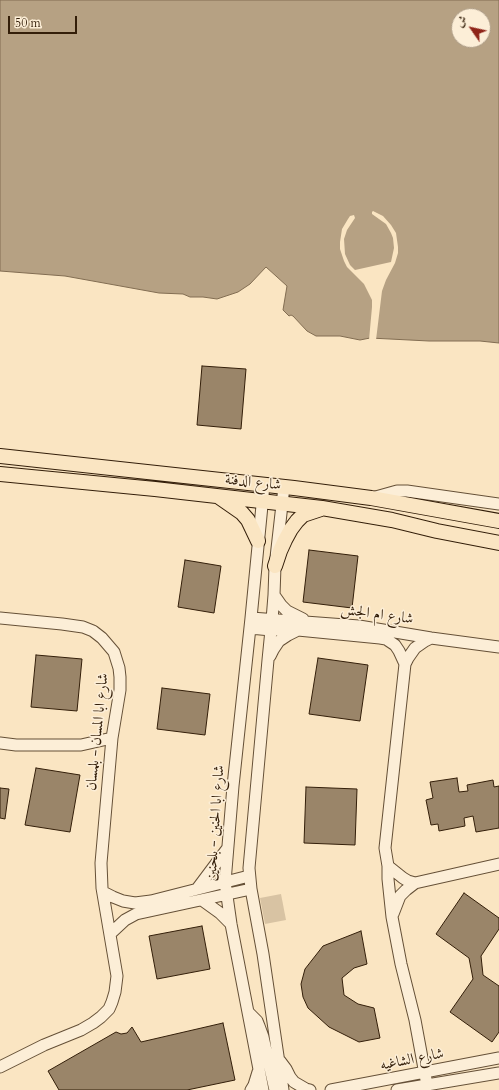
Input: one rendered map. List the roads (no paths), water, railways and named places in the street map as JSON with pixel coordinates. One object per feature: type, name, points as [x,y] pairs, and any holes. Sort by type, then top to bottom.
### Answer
[{"type":"main road","name":"شارع الدفنة","points":[[0,456],[371,498],[499,521]]},
{"type":"main road","name":"شارع الدفنة","points":[[0,474],[322,508],[392,520],[437,532],[499,543]]},
{"type":"main road","points":[[219,497],[242,513],[248,520],[258,541]]},
{"type":"main road","points":[[275,566],[285,540],[297,521],[303,515],[322,508]]},
{"type":"street","name":"شارع ابا الحنين - بلحنين","points":[[263,1090],[231,924],[225,882],[233,778],[264,485]]},
{"type":"street","points":[[283,1090],[263,954],[249,876],[272,625],[275,566],[284,487]]},
{"type":"street","name":"شارع الدفنة","points":[[371,498],[397,490],[499,504]]},
{"type":"street","points":[[274,595],[281,606],[287,611],[309,622]]},
{"type":"street","name":"شارع ابا المسان - بلمسان","points":[[0,618],[83,627],[93,631],[108,644],[114,652],[120,677],[112,738],[101,857],[103,892],[117,976],[112,1002],[109,1009],[101,1017],[81,1030],[44,1045],[0,1067]]},
{"type":"street","name":"شارع ام الجش","points":[[250,623],[272,625],[309,622],[359,626],[499,647]]},
{"type":"street","points":[[272,625],[298,630],[380,638],[395,646],[405,664]]},
{"type":"street","points":[[268,660],[280,641],[298,630]]},
{"type":"street","points":[[428,1085],[392,917],[385,848],[405,664],[415,648],[431,638]]},
{"type":"street","points":[[0,743],[16,745],[81,746],[112,738]]},
{"type":"street","points":[[197,889],[227,849]]},
{"type":"street","points":[[392,917],[400,896],[415,883],[499,864]]},
{"type":"street","points":[[388,866],[403,878],[415,883]]},
{"type":"street","points":[[103,892],[123,901],[136,903],[151,901],[249,876]]},
{"type":"street","points":[[110,934],[125,920],[136,914],[251,889]]},
{"type":"street","points":[[202,900],[231,924]]},
{"type":"street","points":[[248,1012],[257,1021],[263,1037],[275,1090]]},
{"type":"street","points":[[278,1058],[283,1063],[294,1082],[310,1090]]},
{"type":"street","name":"شارع الشاغيه","points":[[331,1090],[499,1058]]},
{"type":"street","points":[[251,1090],[257,1077],[258,1067]]},
{"type":"street","name":"شارع الشاغيه","points":[[396,1090],[499,1073]]}]
